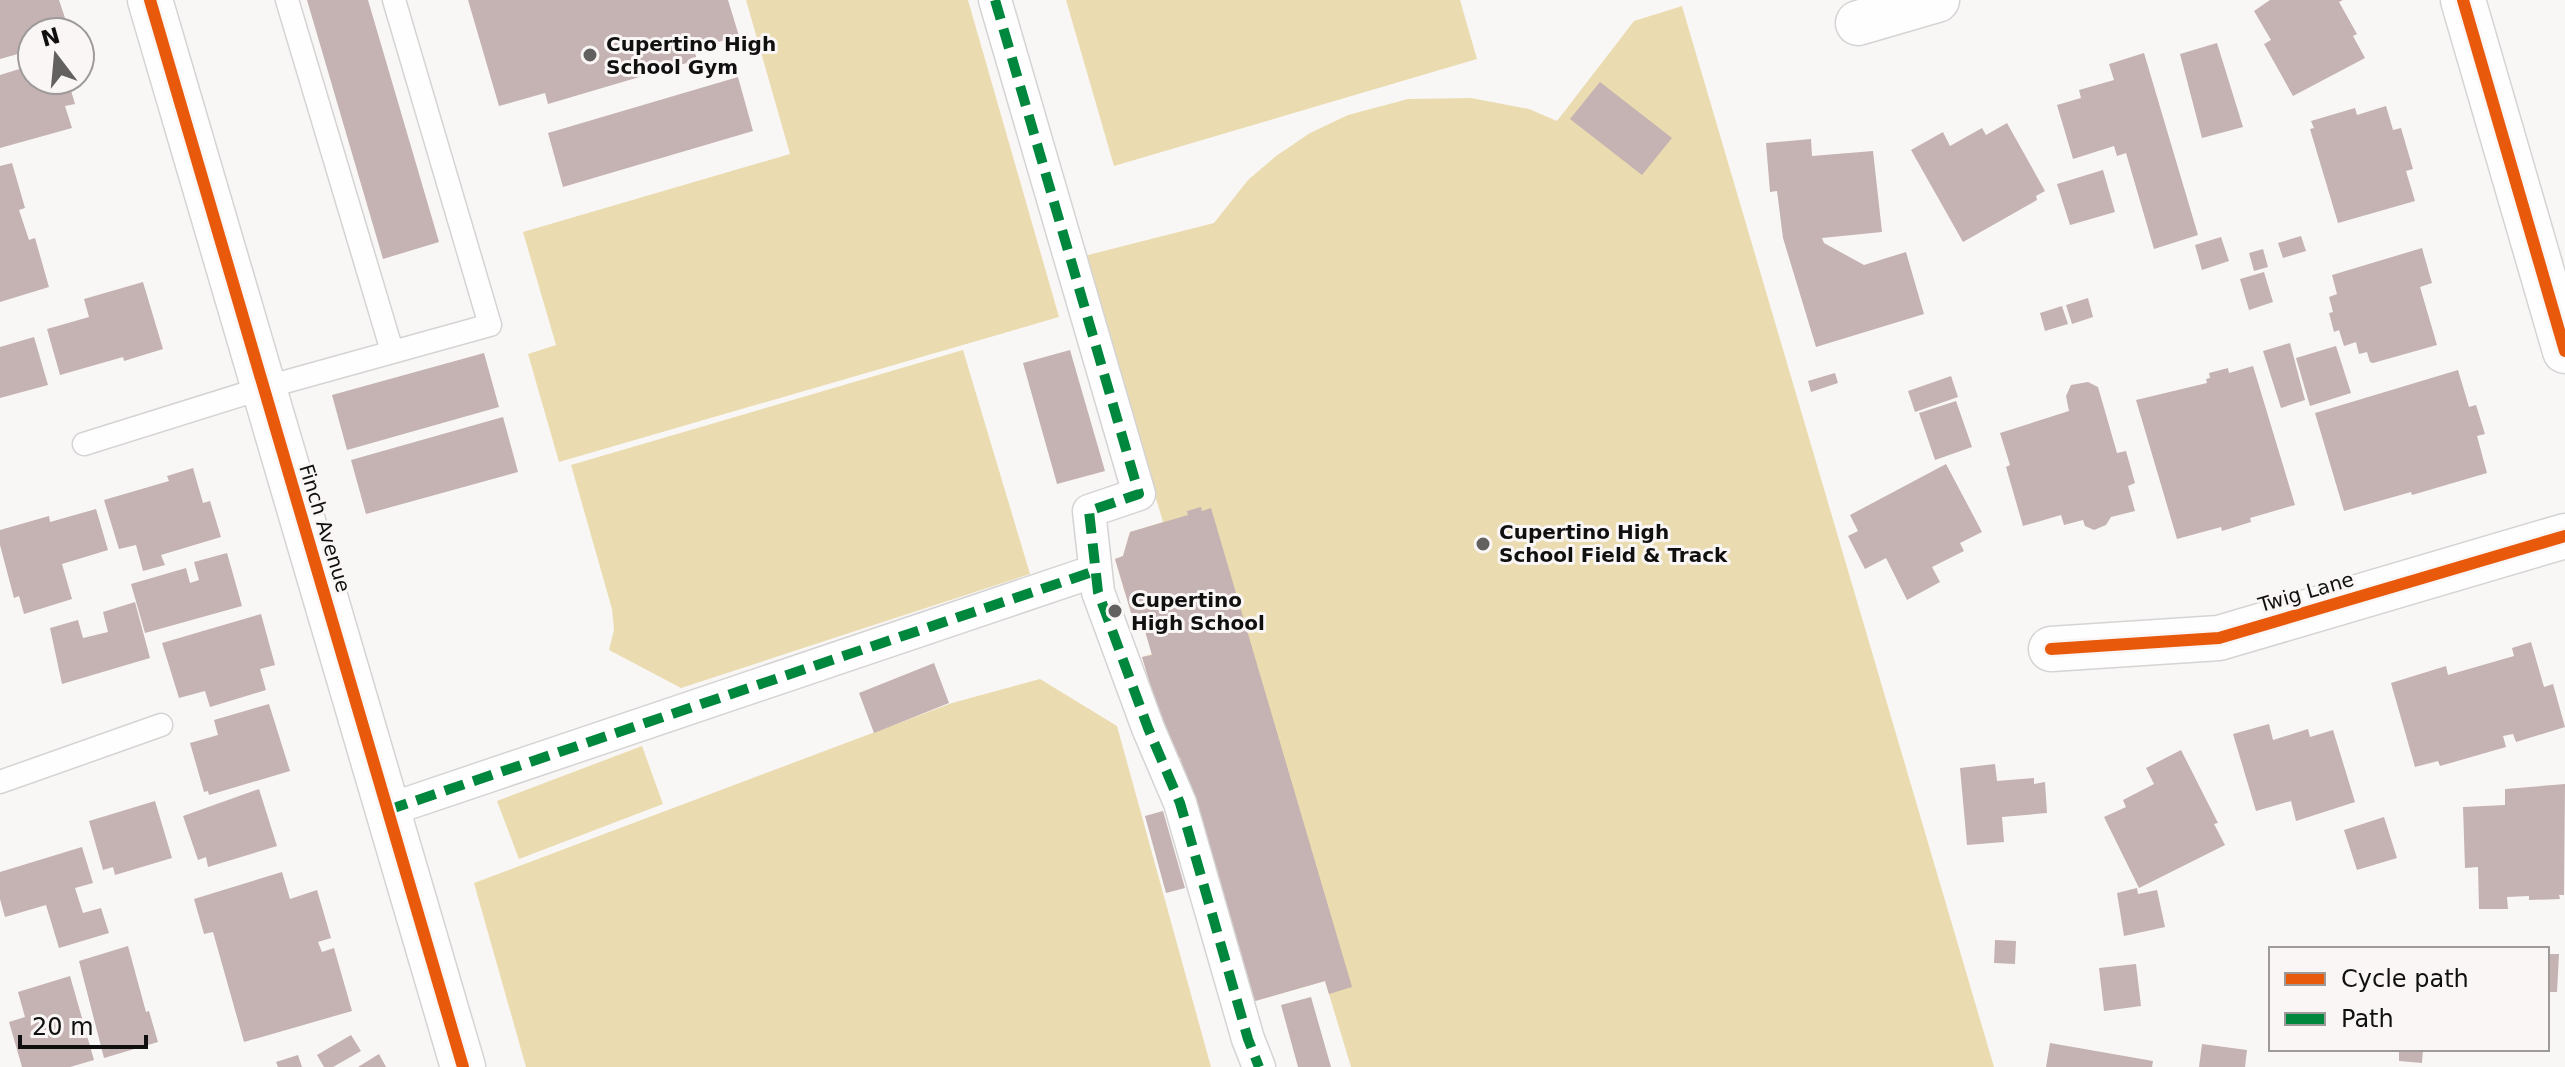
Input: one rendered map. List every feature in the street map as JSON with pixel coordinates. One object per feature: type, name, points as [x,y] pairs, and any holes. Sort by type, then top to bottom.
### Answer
[{"type":"street","name":"Finch Avenue","points":[[150,0],[463,1067]]},
{"type":"street","points":[[995,0],[1139,494],[1089,511],[1098,592],[1148,728],[1180,803],[1248,1039],[1259,1067]]},
{"type":"street","points":[[1858,23],[1937,0]]},
{"type":"street","points":[[2463,0],[2565,351]]},
{"type":"street","name":"Twig Lane","points":[[2051,649],[2219,638],[2565,536]]},
{"type":"street","points":[[388,810],[1095,571]]},
{"type":"lane","points":[[287,0],[392,351]]},
{"type":"lane","points":[[84,444],[263,388],[490,325],[394,0]]},
{"type":"lane","points":[[0,782],[161,725]]},
{"type":"shaded area","points":[[746,0],[968,0],[1059,317],[559,462],[528,354],[556,345],[523,232],[790,154]]},
{"type":"shaded area","points":[[1066,0],[1460,0],[1477,59],[1114,166]]},
{"type":"shaded area","name":"Cupertino High School Field & Track","points":[[1682,6],[1994,1067],[1351,1067],[1325,981],[1255,1001],[1180,758],[1173,760],[1142,657],[1152,654],[1140,614],[1132,616],[1115,559],[1123,556],[1130,532],[1163,522],[1084,256],[1214,223],[1248,180],[1276,156],[1310,133],[1348,115],[1408,99],[1471,98],[1529,109],[1557,121],[1634,21]]},
{"type":"shaded area","points":[[963,350],[1030,574],[681,688],[609,650],[614,630],[612,609],[571,465]]},
{"type":"shaded area","points":[[1040,679],[1117,726],[1211,1067],[526,1067],[474,883],[952,703]]},
{"type":"shaded area","points":[[642,746],[663,804],[519,859],[497,801]]},
{"type":"building","points":[[0,0],[59,0],[64,16],[16,16],[16,54],[0,59]]},
{"type":"building","points":[[307,0],[368,0],[439,242],[383,259]]},
{"type":"building","name":"Cupertino High School Gym","points":[[468,0],[728,0],[739,36],[694,49],[697,60],[548,104],[545,93],[499,106]]},
{"type":"building","points":[[2270,0],[2343,0],[2339,2],[2357,34],[2353,36],[2365,58],[2293,96],[2264,44],[2271,40],[2254,11]]},
{"type":"building","points":[[2217,43],[2243,127],[2202,138],[2180,54]]},
{"type":"building","points":[[2144,53],[2198,235],[2154,249],[2126,153],[2117,156],[2114,146],[2073,159],[2057,105],[2081,98],[2079,90],[2114,80],[2109,64]]},
{"type":"building","points":[[16,70],[16,96],[73,96],[75,104],[65,106],[72,128],[0,148],[0,75]]},
{"type":"building","points":[[738,77],[753,131],[563,187],[548,133]]},
{"type":"building","points":[[1600,82],[1672,138],[1642,175],[1570,119]]},
{"type":"building","points":[[2386,106],[2393,130],[2401,128],[2413,169],[2406,171],[2415,201],[2338,223],[2310,129],[2314,128],[2311,121],[2355,108],[2357,115]]},
{"type":"building","points":[[2007,123],[2045,191],[2036,196],[2037,200],[1963,242],[1911,150],[1943,132],[1950,146],[1982,128],[1986,135]]},
{"type":"building","points":[[1811,139],[1812,156],[1873,151],[1882,232],[1822,238],[1824,243],[1864,265],[1906,252],[1924,314],[1816,347],[1783,238],[1777,191],[1770,192],[1766,143]]},
{"type":"building","points":[[12,163],[25,208],[19,210],[29,240],[35,238],[49,287],[0,302],[0,166]]},
{"type":"building","points":[[2103,170],[2115,212],[2070,225],[2057,184]]},
{"type":"building","points":[[2301,236],[2306,251],[2283,258],[2278,243]]},
{"type":"building","points":[[2221,237],[2229,261],[2202,270],[2195,245]]},
{"type":"building","points":[[2422,248],[2432,283],[2420,287],[2437,345],[2370,362],[2367,352],[2359,354],[2356,342],[2344,346],[2339,330],[2334,332],[2329,297],[2337,294],[2332,275]]},
{"type":"building","points":[[2263,249],[2268,267],[2254,271],[2249,253]]},
{"type":"building","points":[[2264,272],[2273,302],[2249,310],[2240,279]]},
{"type":"building","points":[[143,282],[163,349],[60,375],[47,329],[89,317],[84,299]]},
{"type":"building","points":[[2088,298],[2093,317],[2072,324],[2066,305]]},
{"type":"building","points":[[2062,306],[2068,324],[2045,331],[2040,313]]},
{"type":"building","points":[[34,337],[48,385],[0,398],[0,347]]},
{"type":"building","points":[[2290,343],[2305,400],[2281,408],[2263,351]]},
{"type":"building","points":[[2336,346],[2351,393],[2310,406],[2296,358]]},
{"type":"building","points":[[1070,350],[1105,471],[1057,484],[1023,363]]},
{"type":"building","points":[[484,353],[499,407],[347,450],[332,395]]},
{"type":"building","points":[[2253,366],[2295,505],[2250,518],[2251,522],[2222,531],[2221,527],[2177,539],[2136,400],[2207,383],[2209,373],[2228,368],[2229,373]]},
{"type":"building","points":[[2458,370],[2469,407],[2476,405],[2485,434],[2477,436],[2487,473],[2344,511],[2315,413]]},
{"type":"building","points":[[1835,373],[1838,383],[1811,392],[1808,381]]},
{"type":"building","points":[[1951,376],[1958,397],[1915,412],[1908,391]]},
{"type":"building","points":[[2088,382],[2098,387],[2117,453],[2126,451],[2135,483],[2128,486],[2135,511],[2111,517],[2106,525],[2094,530],[2085,526],[2083,520],[2064,525],[2061,515],[2023,526],[2000,433],[2069,411],[2066,396],[2071,385]]},
{"type":"building","points":[[1956,401],[1972,447],[1935,460],[1919,413]]},
{"type":"building","points":[[503,417],[518,472],[366,514],[351,460]]},
{"type":"building","points":[[1946,464],[1982,532],[1960,543],[1964,551],[1932,567],[1940,582],[1907,600],[1886,558],[1865,569],[1848,536],[1858,531],[1850,515]]},
{"type":"building","points":[[193,468],[203,503],[210,501],[221,537],[161,555],[165,565],[143,571],[136,545],[119,549],[104,500],[169,481],[167,476]]},
{"type":"building","points":[[1201,507],[1202,511],[1211,508],[1352,987],[1329,994],[1325,981],[1255,1001],[1199,813],[1180,757],[1173,760],[1142,657],[1152,655],[1140,614],[1132,616],[1115,559],[1123,556],[1130,532],[1188,515],[1187,511]]},
{"type":"building","points":[[96,509],[108,550],[62,564],[72,599],[24,614],[19,596],[14,598],[0,545],[0,530],[49,516],[50,522]]},
{"type":"building","points":[[227,553],[242,606],[145,633],[131,584],[186,568],[190,583],[199,580],[194,562]]},
{"type":"building","points":[[135,602],[150,658],[62,684],[50,628],[78,620],[83,638],[108,632],[103,612]]},
{"type":"building","points":[[261,614],[275,665],[260,669],[266,690],[210,707],[205,691],[179,698],[162,643]]},
{"type":"building","points":[[2531,642],[2544,687],[2553,684],[2565,727],[2516,742],[2513,734],[2503,736],[2506,747],[2440,766],[2438,761],[2415,767],[2391,683],[2446,666],[2448,675],[2514,656],[2512,648]]},
{"type":"building","points":[[934,663],[949,703],[874,733],[859,693]]},
{"type":"building","points":[[269,704],[290,771],[209,795],[208,791],[204,792],[190,743],[218,735],[214,720]]},
{"type":"building","points":[[2269,724],[2273,740],[2308,729],[2310,737],[2333,730],[2355,802],[2296,821],[2291,801],[2256,811],[2233,734]]},
{"type":"building","points":[[2181,750],[2218,823],[2214,824],[2225,845],[2139,888],[2104,817],[2126,807],[2123,800],[2154,784],[2146,768]]},
{"type":"building","points":[[1995,764],[1997,781],[2034,778],[2034,784],[2045,782],[2047,813],[2002,817],[2004,842],[1967,845],[1960,768]]},
{"type":"building","points":[[2565,784],[2564,895],[2559,895],[2560,899],[2507,897],[2508,909],[2479,909],[2478,867],[2465,868],[2463,807],[2505,805],[2505,789]]},
{"type":"building","points":[[259,789],[277,846],[208,867],[206,857],[198,860],[183,816]]},
{"type":"building","points":[[155,801],[172,858],[115,875],[113,867],[103,870],[89,821]]},
{"type":"building","points":[[1163,811],[1185,888],[1166,893],[1145,816]]},
{"type":"building","points":[[2384,817],[2397,858],[2357,870],[2344,830]]},
{"type":"building","points":[[82,847],[93,883],[75,888],[83,913],[101,908],[109,933],[59,948],[46,905],[5,917],[0,899],[0,872]]},
{"type":"building","points":[[282,872],[290,899],[317,890],[331,938],[318,942],[322,952],[334,948],[352,1011],[244,1042],[213,932],[204,934],[194,899]]},
{"type":"building","points":[[2137,888],[2138,894],[2157,890],[2165,927],[2124,936],[2117,893]]},
{"type":"building","points":[[1995,940],[2016,941],[2015,964],[1994,963]]},
{"type":"building","points":[[128,946],[146,1012],[149,1011],[158,1042],[104,1058],[79,961]]},
{"type":"building","points":[[2549,954],[2559,954],[2557,992],[2549,992]]},
{"type":"building","points":[[2136,964],[2141,1006],[2104,1011],[2099,968]]},
{"type":"building","points":[[70,976],[94,1060],[70,1067],[22,1067],[9,1022],[25,1017],[18,992]]},
{"type":"building","points":[[1311,997],[1331,1067],[1298,1067],[1281,1005]]},
{"type":"building","points":[[351,1035],[361,1051],[333,1067],[324,1067],[317,1055]]},
{"type":"building","points":[[2050,1043],[2153,1061],[2152,1067],[2046,1067]]},
{"type":"building","points":[[2202,1044],[2247,1050],[2245,1067],[2199,1067]]},
{"type":"building","points":[[2399,1051],[2423,1051],[2422,1063],[2399,1061]]},
{"type":"building","points":[[379,1054],[386,1067],[358,1067]]},
{"type":"building","points":[[298,1055],[302,1067],[278,1067],[276,1062]]},
{"type":"marked path","points":[[995,0],[1139,494],[1089,511],[1098,592],[1148,728],[1180,803],[1248,1039],[1259,1067]]},
{"type":"marked path","points":[[388,810],[1095,571]]},
{"type":"cycle path","points":[[150,0],[463,1067]]},
{"type":"cycle path","points":[[2463,0],[2565,351]]},
{"type":"cycle path","points":[[2051,649],[2219,638],[2565,536]]},
{"type":"place","name":"Cupertino High School Gym","points":[[590,55]]},
{"type":"place","name":"Cupertino High School Field & Track","points":[[1483,544]]},
{"type":"place","name":"Cupertino High School","points":[[1115,611]]}]
